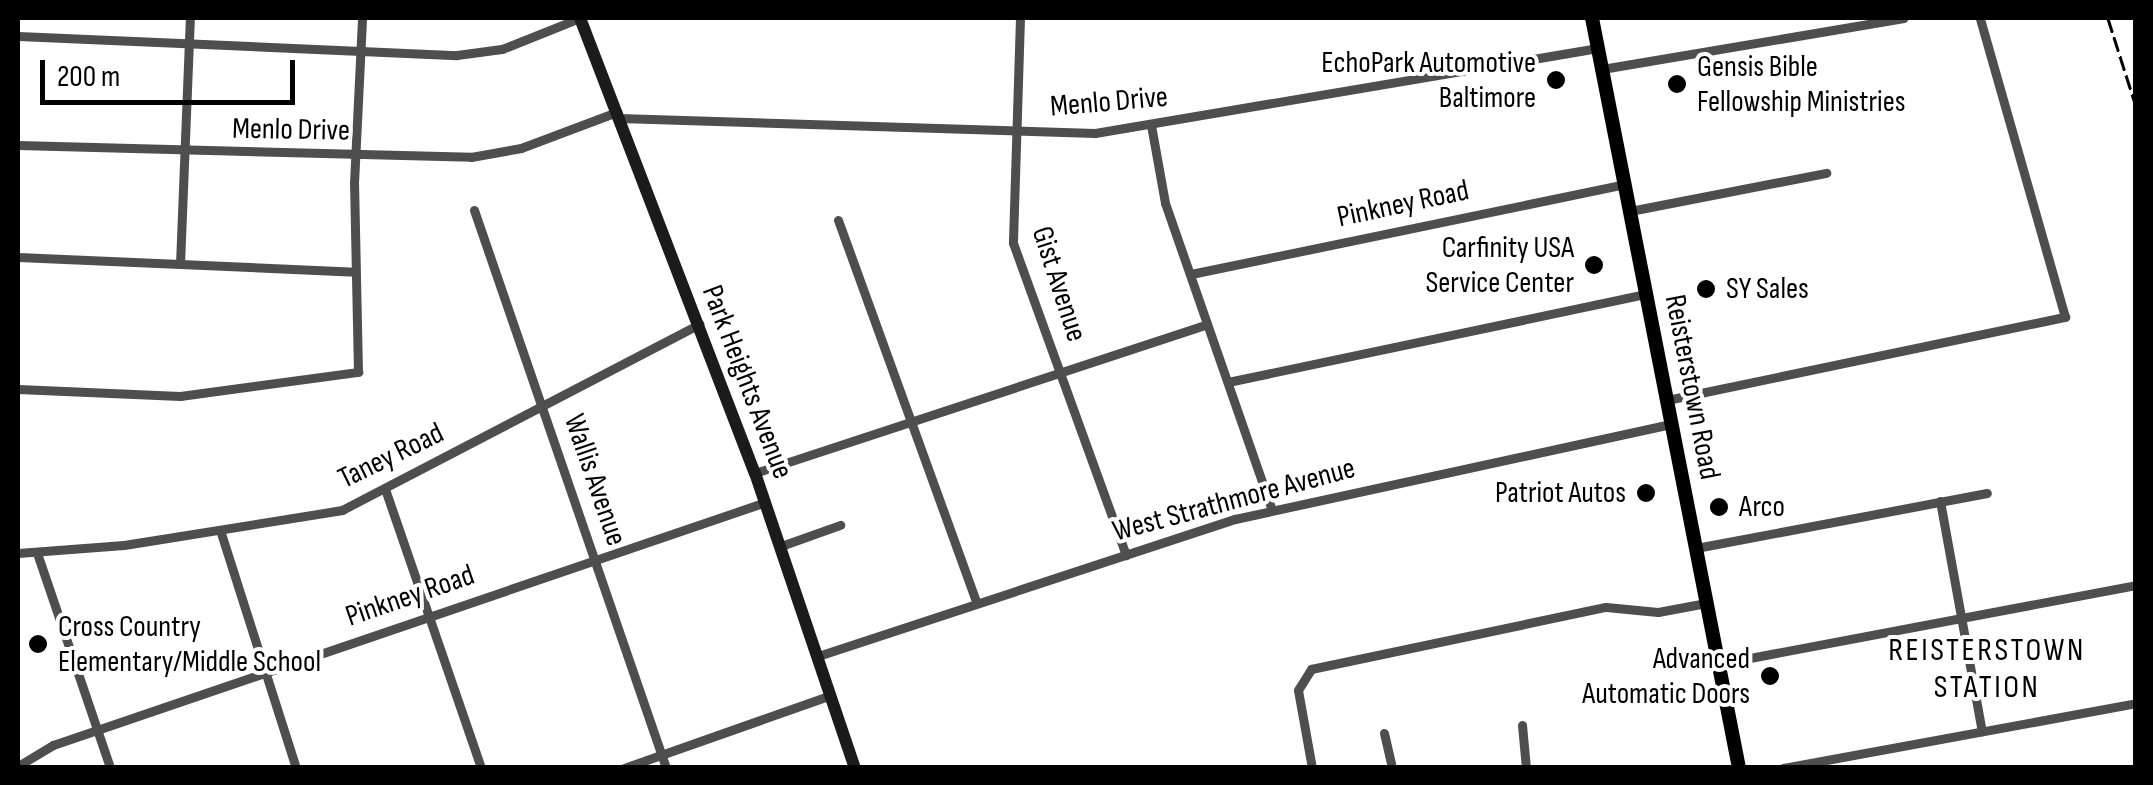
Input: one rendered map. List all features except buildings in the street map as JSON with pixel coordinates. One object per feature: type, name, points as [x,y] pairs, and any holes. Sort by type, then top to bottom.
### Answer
[{"type":"main road","name":"Park Heights Avenue","points":[[580,18],[756,473],[856,768]]},
{"type":"main road","name":"Reisterstown Road","points":[[1592,18],[1738,768]]},
{"type":"street","points":[[180,264],[190,18]]},
{"type":"street","points":[[18,389],[180,396],[362,374],[355,272],[355,156],[362,18]]},
{"type":"street","points":[[18,36],[361,51],[486,52],[580,18]]},
{"type":"street","name":"Gist Avenue","points":[[1020,18],[1012,244],[1062,371],[1126,555]]},
{"type":"street","points":[[1602,68],[1904,18]]},
{"type":"street","points":[[1667,400],[2065,316],[1980,18]]},
{"type":"street","name":"Menlo Drive","points":[[18,145],[355,156],[505,152],[618,115],[1016,132],[1151,125],[1598,48]]},
{"type":"street","points":[[1151,125],[1164,203],[1272,510]]},
{"type":"street","points":[[1630,211],[1826,173]]},
{"type":"street","name":"Pinkney Road","points":[[1191,274],[1624,184]]},
{"type":"street","name":"Wallis Avenue","points":[[474,210],[666,768]]},
{"type":"street","points":[[838,220],[915,420],[977,603]]},
{"type":"street","points":[[18,257],[355,272]]},
{"type":"street","points":[[1228,382],[1646,294]]},
{"type":"street","name":"Taney Road","points":[[18,553],[220,530],[342,510],[698,324]]},
{"type":"street","points":[[756,473],[1207,324]]},
{"type":"street","name":"West Strathmore Avenue","points":[[818,656],[1272,510],[1672,424]]},
{"type":"street","points":[[386,489],[481,768]]},
{"type":"street","points":[[1696,548],[1986,493]]},
{"type":"street","points":[[1940,501],[1982,731]]},
{"type":"street","name":"Pinkney Road","points":[[18,766],[98,731],[766,502]]},
{"type":"street","points":[[781,546],[840,525]]},
{"type":"street","points":[[220,530],[296,768]]},
{"type":"street","points":[[37,553],[110,768]]},
{"type":"street","points":[[1718,664],[2136,586]]},
{"type":"street","points":[[1312,768],[1302,676],[1606,607],[1658,612],[1706,603]]},
{"type":"street","points":[[624,768],[831,695]]},
{"type":"street","points":[[1782,768],[2136,703]]},
{"type":"street","points":[[1522,725],[1526,768]]},
{"type":"street","points":[[1384,732],[1392,768]]},
{"type":"railway","points":[[2108,18],[2136,106]]},
{"type":"place","name":"EchoPark Automotive Baltimore","points":[[1556,80]]},
{"type":"place","name":"Gensis Bible Fellowship Ministries","points":[[1677,84]]},
{"type":"place","name":"Carfinity USA Service Center","points":[[1594,265]]},
{"type":"place","name":"SY Sales","points":[[1706,289]]},
{"type":"place","name":"Patriot Autos","points":[[1646,493]]},
{"type":"place","name":"Arco","points":[[1719,507]]},
{"type":"place","name":"Cross Country Elementary/Middle School","points":[[38,644]]},
{"type":"place","name":"Advanced Automatic Doors","points":[[1770,676]]},
{"type":"district","name":"REISTERSTOWN STATION","points":[[1987,670]]}]
